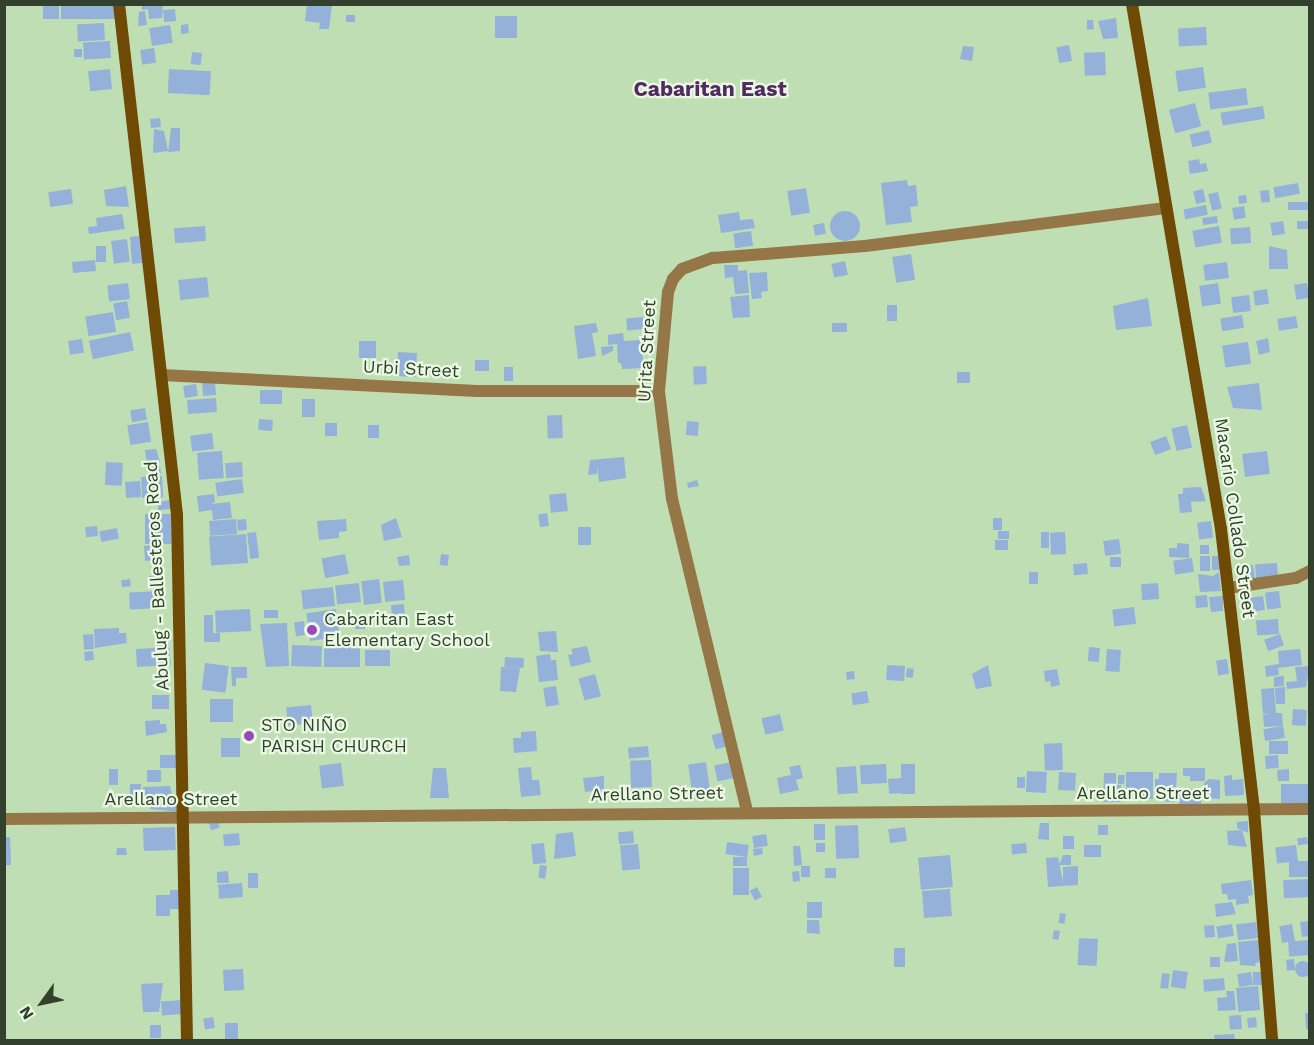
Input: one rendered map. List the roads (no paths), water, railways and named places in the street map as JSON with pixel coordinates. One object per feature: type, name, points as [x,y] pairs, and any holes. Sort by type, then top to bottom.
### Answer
[{"type":"street","name":"Abulug - Ballesteros Road","points":[[119,4],[177,515],[185,816],[187,1041]]},
{"type":"street","name":"Macario Collado Street","points":[[1132,4],[1166,208],[1193,348],[1228,588],[1254,810],[1272,1041]]},
{"type":"street","name":"Urita Street","points":[[747,811],[672,499],[659,391],[668,292],[678,274],[697,262],[865,246],[1166,208]]},
{"type":"street","name":"Urbi Street","points":[[162,375],[477,390],[659,391]]},
{"type":"street","points":[[1228,588],[1296,578],[1310,571]]},
{"type":"street","name":"Arellano Street","points":[[4,819],[747,811],[1310,809]]},
{"type":"place","name":"Cabaritan East Elementary School","points":[[312,630]]},
{"type":"place","name":"STO NIÑO PARISH CHURCH","points":[[249,736]]},
{"type":"district","name":"Cabaritan East","points":[[710,89]]}]
